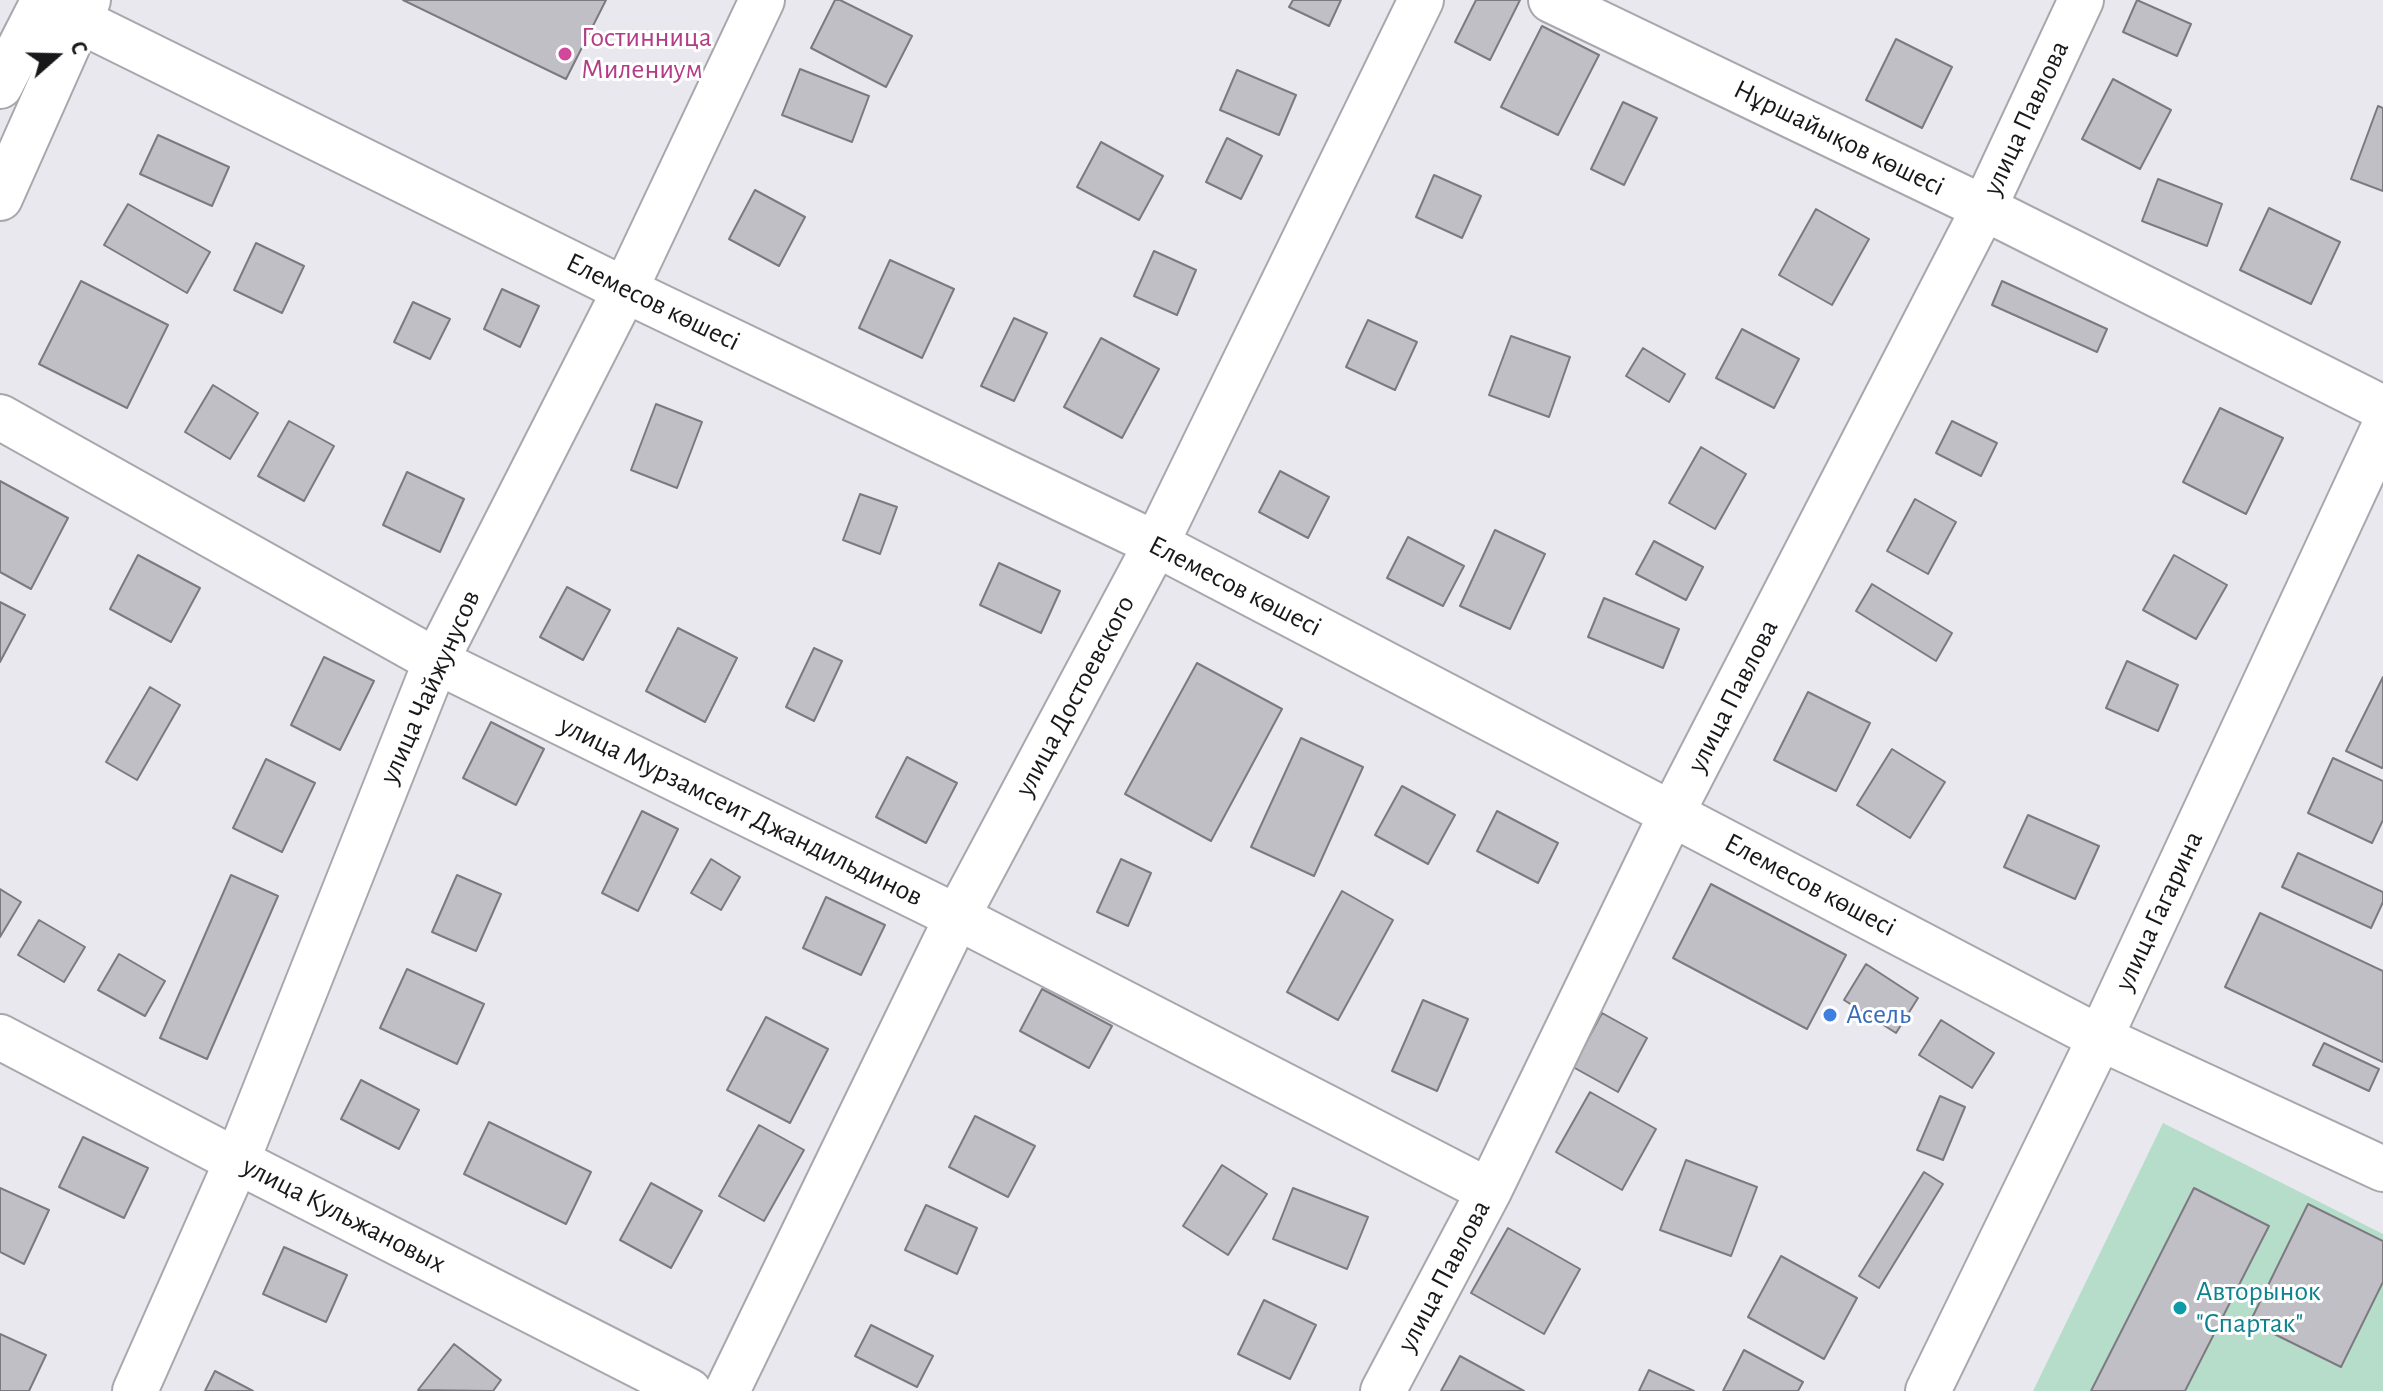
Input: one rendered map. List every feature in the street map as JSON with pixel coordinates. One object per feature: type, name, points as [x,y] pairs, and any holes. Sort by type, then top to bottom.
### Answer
[{"type":"street","name":"улица Чайжунусов","points":[[135,1391],[237,1161],[436,661],[625,290],[762,0]]},
{"type":"street","name":"улица Достоевского","points":[[727,1391],[957,917],[1156,544],[1421,0]]},
{"type":"street","name":"Нұршайықов көшесі","points":[[1551,0],[1984,208],[2383,408]]},
{"type":"street","name":"улица Павлова","points":[[1383,1391],[1489,1191],[1672,813],[1984,208],[2081,0]]},
{"type":"street","name":"Елемесов көшесі","points":[[57,5],[625,290],[1156,544],[2100,1038],[2383,1169]]},
{"type":"street","points":[[0,86],[57,5]]},
{"type":"street","points":[[0,198],[57,5]]},
{"type":"street","name":"улица Мурзамсеит Джандильдинов","points":[[0,417],[436,661],[957,917],[1489,1191]]},
{"type":"street","name":"улица Гагарина","points":[[1928,1391],[2100,1038],[2383,429]]},
{"type":"street","name":"улица Кульжановых","points":[[0,1037],[689,1391]]},
{"type":"green space","points":[[2163,1123],[2383,1234],[2383,1391],[2033,1391]]},
{"type":"building","points":[[403,0],[606,0],[566,79]]},
{"type":"building","points":[[835,0],[912,36],[886,87],[811,48]]},
{"type":"building","points":[[1293,0],[1341,0],[1329,26],[1289,7]]},
{"type":"building","points":[[1476,0],[1520,0],[1490,60],[1455,42]]},
{"type":"building","points":[[2137,0],[2191,24],[2177,56],[2123,32]]},
{"type":"building","points":[[1542,26],[1599,55],[1558,135],[1501,107]]},
{"type":"building","points":[[1896,39],[1952,67],[1922,128],[1866,100]]},
{"type":"building","points":[[800,69],[869,96],[852,142],[782,115]]},
{"type":"building","points":[[1237,70],[1296,95],[1279,135],[1220,110]]},
{"type":"building","points":[[2113,79],[2171,110],[2140,169],[2082,139]]},
{"type":"building","points":[[1623,102],[1657,118],[1624,185],[1591,169]]},
{"type":"building","points":[[2378,106],[2383,108],[2383,191],[2351,179]]},
{"type":"building","points":[[158,135],[229,167],[212,206],[140,174]]},
{"type":"building","points":[[1227,138],[1262,156],[1241,199],[1206,182]]},
{"type":"building","points":[[1101,142],[1163,176],[1139,220],[1077,187]]},
{"type":"building","points":[[1434,175],[1481,196],[1462,238],[1416,217]]},
{"type":"building","points":[[2158,179],[2222,204],[2207,246],[2142,221]]},
{"type":"building","points":[[755,190],[805,217],[779,266],[729,239]]},
{"type":"building","points":[[128,204],[210,252],[187,293],[104,245]]},
{"type":"building","points":[[2269,208],[2340,242],[2311,304],[2240,270]]},
{"type":"building","points":[[1816,209],[1869,239],[1832,305],[1779,275]]},
{"type":"building","points":[[256,243],[304,266],[282,313],[234,290]]},
{"type":"building","points":[[1154,251],[1196,270],[1177,315],[1134,296]]},
{"type":"building","points":[[890,260],[954,289],[922,358],[859,328]]},
{"type":"building","points":[[81,281],[168,325],[127,408],[39,364]]},
{"type":"building","points":[[2002,281],[2107,329],[2097,352],[1992,305]]},
{"type":"building","points":[[502,289],[539,306],[520,347],[484,329]]},
{"type":"building","points":[[413,302],[450,319],[430,359],[394,342]]},
{"type":"building","points":[[1014,318],[1047,333],[1014,401],[981,386]]},
{"type":"building","points":[[1368,320],[1417,342],[1395,390],[1346,367]]},
{"type":"building","points":[[1742,329],[1799,359],[1774,408],[1716,378]]},
{"type":"building","points":[[1511,336],[1570,357],[1549,417],[1489,395]]},
{"type":"building","points":[[1101,338],[1159,369],[1122,438],[1064,407]]},
{"type":"building","points":[[1643,348],[1685,374],[1669,402],[1626,376]]},
{"type":"building","points":[[213,385],[258,413],[230,459],[185,432]]},
{"type":"building","points":[[656,404],[702,422],[677,488],[631,470]]},
{"type":"building","points":[[2220,408],[2283,438],[2246,514],[2183,482]]},
{"type":"building","points":[[289,421],[334,446],[304,501],[258,476]]},
{"type":"building","points":[[1952,421],[1997,443],[1981,476],[1936,453]]},
{"type":"building","points":[[1701,447],[1746,474],[1715,529],[1669,503]]},
{"type":"building","points":[[1280,471],[1329,497],[1308,538],[1259,512]]},
{"type":"building","points":[[407,472],[464,499],[440,552],[383,525]]},
{"type":"building","points":[[0,481],[68,518],[31,589],[0,572]]},
{"type":"building","points":[[860,494],[897,507],[880,554],[843,540]]},
{"type":"building","points":[[1915,499],[1956,522],[1928,574],[1887,551]]},
{"type":"building","points":[[1495,530],[1545,554],[1510,629],[1460,606]]},
{"type":"building","points":[[1408,537],[1464,566],[1443,606],[1387,578]]},
{"type":"building","points":[[1654,541],[1703,567],[1686,600],[1636,574]]},
{"type":"building","points":[[138,555],[200,588],[171,642],[110,609]]},
{"type":"building","points":[[2174,555],[2227,585],[2196,639],[2143,610]]},
{"type":"building","points":[[999,563],[1060,591],[1041,633],[980,605]]},
{"type":"building","points":[[1872,584],[1952,633],[1936,661],[1856,611]]},
{"type":"building","points":[[567,587],[610,610],[583,660],[540,637]]},
{"type":"building","points":[[1604,598],[1679,629],[1663,668],[1588,637]]},
{"type":"building","points":[[0,602],[25,615],[0,662]]},
{"type":"building","points":[[678,628],[737,658],[705,722],[646,691]]},
{"type":"building","points":[[814,648],[842,661],[814,721],[786,707]]},
{"type":"building","points":[[324,657],[374,681],[340,750],[291,725]]},
{"type":"building","points":[[2127,661],[2178,685],[2158,731],[2106,708]]},
{"type":"building","points":[[1197,663],[1282,709],[1211,841],[1125,794]]},
{"type":"building","points":[[2383,677],[2383,766],[2382,768],[2346,751]]},
{"type":"building","points":[[150,687],[180,705],[137,780],[106,762]]},
{"type":"building","points":[[1808,692],[1870,723],[1836,791],[1774,760]]},
{"type":"building","points":[[491,722],[544,749],[516,805],[463,778]]},
{"type":"building","points":[[1301,738],[1363,767],[1314,876],[1251,847]]},
{"type":"building","points":[[1892,749],[1945,782],[1910,838],[1857,805]]},
{"type":"building","points":[[907,757],[957,783],[926,843],[876,817]]},
{"type":"building","points":[[2333,758],[2383,781],[2383,820],[2372,843],[2308,813]]},
{"type":"building","points":[[266,759],[315,783],[282,852],[233,828]]},
{"type":"building","points":[[1402,786],[1455,815],[1428,864],[1375,835]]},
{"type":"building","points":[[642,811],[678,829],[638,911],[602,893]]},
{"type":"building","points":[[1497,811],[1558,843],[1538,883],[1477,851]]},
{"type":"building","points":[[2028,815],[2099,846],[2075,899],[2004,867]]},
{"type":"building","points":[[2298,853],[2383,892],[2383,902],[2371,928],[2282,887]]},
{"type":"building","points":[[711,859],[740,877],[721,910],[691,893]]},
{"type":"building","points":[[1121,859],[1151,873],[1128,926],[1097,912]]},
{"type":"building","points":[[231,875],[278,896],[207,1059],[160,1038]]},
{"type":"building","points":[[457,875],[501,894],[476,951],[432,932]]},
{"type":"building","points":[[1711,884],[1846,955],[1807,1029],[1673,958]]},
{"type":"building","points":[[0,889],[21,902],[0,937]]},
{"type":"building","points":[[1342,891],[1393,920],[1338,1020],[1287,992]]},
{"type":"building","points":[[826,897],[885,925],[861,975],[803,948]]},
{"type":"building","points":[[2260,913],[2383,971],[2383,1062],[2225,987]]},
{"type":"building","points":[[39,920],[85,947],[64,982],[18,955]]},
{"type":"building","points":[[119,954],[165,981],[145,1016],[98,990]]},
{"type":"building","points":[[1866,964],[1918,998],[1896,1033],[1844,1000]]},
{"type":"building","points":[[407,969],[484,1004],[457,1064],[380,1028]]},
{"type":"building","points":[[1042,989],[1112,1026],[1089,1068],[1020,1031]]},
{"type":"building","points":[[1423,1000],[1468,1019],[1437,1091],[1392,1071]]},
{"type":"building","points":[[1602,1013],[1647,1038],[1618,1092],[1573,1067]]},
{"type":"building","points":[[766,1017],[828,1049],[790,1123],[727,1090]]},
{"type":"building","points":[[1941,1020],[1994,1053],[1972,1088],[1919,1055]]},
{"type":"building","points":[[2324,1043],[2379,1069],[2369,1091],[2313,1065]]},
{"type":"building","points":[[361,1080],[419,1110],[399,1149],[341,1119]]},
{"type":"building","points":[[1590,1092],[1656,1129],[1622,1190],[1556,1152]]},
{"type":"building","points":[[1940,1096],[1965,1107],[1943,1160],[1917,1150]]},
{"type":"building","points":[[975,1116],[1035,1146],[1008,1197],[949,1167]]},
{"type":"building","points":[[489,1122],[591,1172],[566,1224],[464,1174]]},
{"type":"building","points":[[759,1125],[804,1150],[764,1221],[719,1196]]},
{"type":"building","points":[[83,1137],[148,1168],[124,1218],[59,1187]]},
{"type":"building","points":[[1686,1160],[1757,1187],[1731,1256],[1660,1230]]},
{"type":"building","points":[[1222,1165],[1267,1194],[1228,1255],[1183,1226]]},
{"type":"building","points":[[1924,1172],[1943,1184],[1879,1288],[1859,1276]]},
{"type":"building","points":[[651,1183],[702,1211],[671,1268],[620,1240]]},
{"type":"building","points":[[0,1188],[49,1210],[24,1264],[0,1252]]},
{"type":"building","points":[[1293,1188],[1368,1217],[1347,1269],[1273,1239]]},
{"type":"building","name":"Авторынок \"Спартак\"","points":[[2194,1188],[2269,1226],[2185,1391],[2091,1391]]},
{"type":"building","points":[[2308,1204],[2383,1241],[2383,1282],[2341,1367],[2250,1322]]},
{"type":"building","points":[[926,1205],[977,1228],[957,1274],[905,1250]]},
{"type":"building","points":[[1508,1228],[1580,1269],[1544,1334],[1471,1293]]},
{"type":"building","points":[[284,1247],[347,1275],[326,1322],[263,1294]]},
{"type":"building","points":[[1781,1256],[1857,1298],[1824,1359],[1748,1317]]},
{"type":"building","points":[[1264,1300],[1316,1325],[1290,1379],[1238,1354]]},
{"type":"building","points":[[871,1325],[933,1356],[917,1387],[855,1356]]},
{"type":"building","points":[[0,1334],[46,1355],[29,1391],[0,1391]]},
{"type":"building","points":[[454,1344],[501,1380],[493,1391],[418,1390]]},
{"type":"building","points":[[1744,1350],[1803,1382],[1798,1391],[1723,1391]]},
{"type":"building","points":[[1460,1356],[1524,1391],[1441,1391]]},
{"type":"building","points":[[1649,1370],[1694,1391],[1639,1391]]},
{"type":"building","points":[[215,1371],[253,1391],[205,1391]]},
{"type":"place","name":"Гостинница Милениум","points":[[565,54]]},
{"type":"place","name":"Асель","points":[[1830,1015]]},
{"type":"place","name":"Авторынок \"Спартак\"","points":[[2180,1308]]}]
